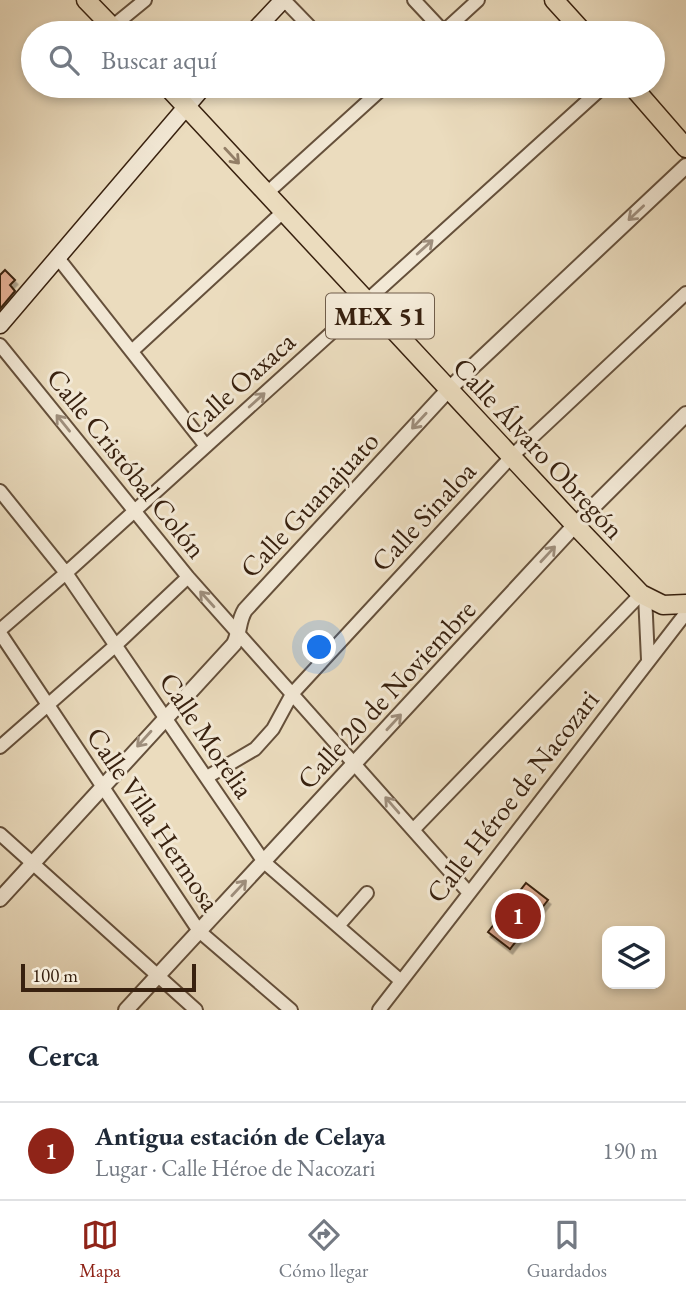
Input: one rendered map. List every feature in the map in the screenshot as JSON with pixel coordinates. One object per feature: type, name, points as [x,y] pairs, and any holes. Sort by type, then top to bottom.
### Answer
[{"type":"main road","points":[[86,0],[106,21]]},
{"type":"main road","points":[[263,21],[283,0]]},
{"type":"main road","points":[[564,3],[576,21]]},
{"type":"main road","name":"Calle Álvaro Obregón","points":[[178,98],[511,457],[643,594]]},
{"type":"main road","points":[[0,325],[193,98]]},
{"type":"main road","points":[[642,98],[686,148]]},
{"type":"main road","points":[[643,594],[663,605],[686,604]]},
{"type":"street","points":[[124,21],[145,0]]},
{"type":"street","points":[[283,0],[304,21]]},
{"type":"street","points":[[414,0],[432,21]]},
{"type":"street","points":[[456,21],[478,0]]},
{"type":"street","points":[[267,193],[362,98]]},
{"type":"street","name":"Calle Oaxaca","points":[[0,632],[591,98]]},
{"type":"street","name":"Calle Guanajuato","points":[[0,898],[234,644],[239,635],[239,618],[245,610],[449,389],[686,166]]},
{"type":"street","points":[[132,351],[284,211]]},
{"type":"street","points":[[58,258],[206,446]]},
{"type":"street","name":"Calle Sinaloa","points":[[207,777],[255,749],[273,729],[292,694],[511,457],[686,293]]},
{"type":"street","name":"Calle Cristóbal Colón","points":[[0,345],[188,577],[469,893]]},
{"type":"street","name":"Calle 20 de Noviembre","points":[[126,1010],[575,525],[686,414]]},
{"type":"street","name":"Calle Morelia","points":[[0,491],[66,573],[264,862],[401,981]]},
{"type":"street","points":[[0,747],[116,645],[188,577]]},
{"type":"street","points":[[643,594],[648,660]]},
{"type":"street","points":[[413,830],[643,594]]},
{"type":"street","name":"Calle Héroe de Nacozari","points":[[379,1010],[686,614]]},
{"type":"street","name":"Calle Villa Hermosa","points":[[0,632],[199,931],[291,1010]]},
{"type":"street","points":[[0,834],[196,1010]]},
{"type":"street","points":[[338,926],[367,893]]},
{"type":"building","points":[[5,270],[15,280],[10,285],[15,291],[0,309],[0,275]]},
{"type":"building","points":[[526,883],[548,900],[510,949],[488,932]]},
{"type":"place","name":"Antigua estación de Celaya","points":[[518,916]]}]
